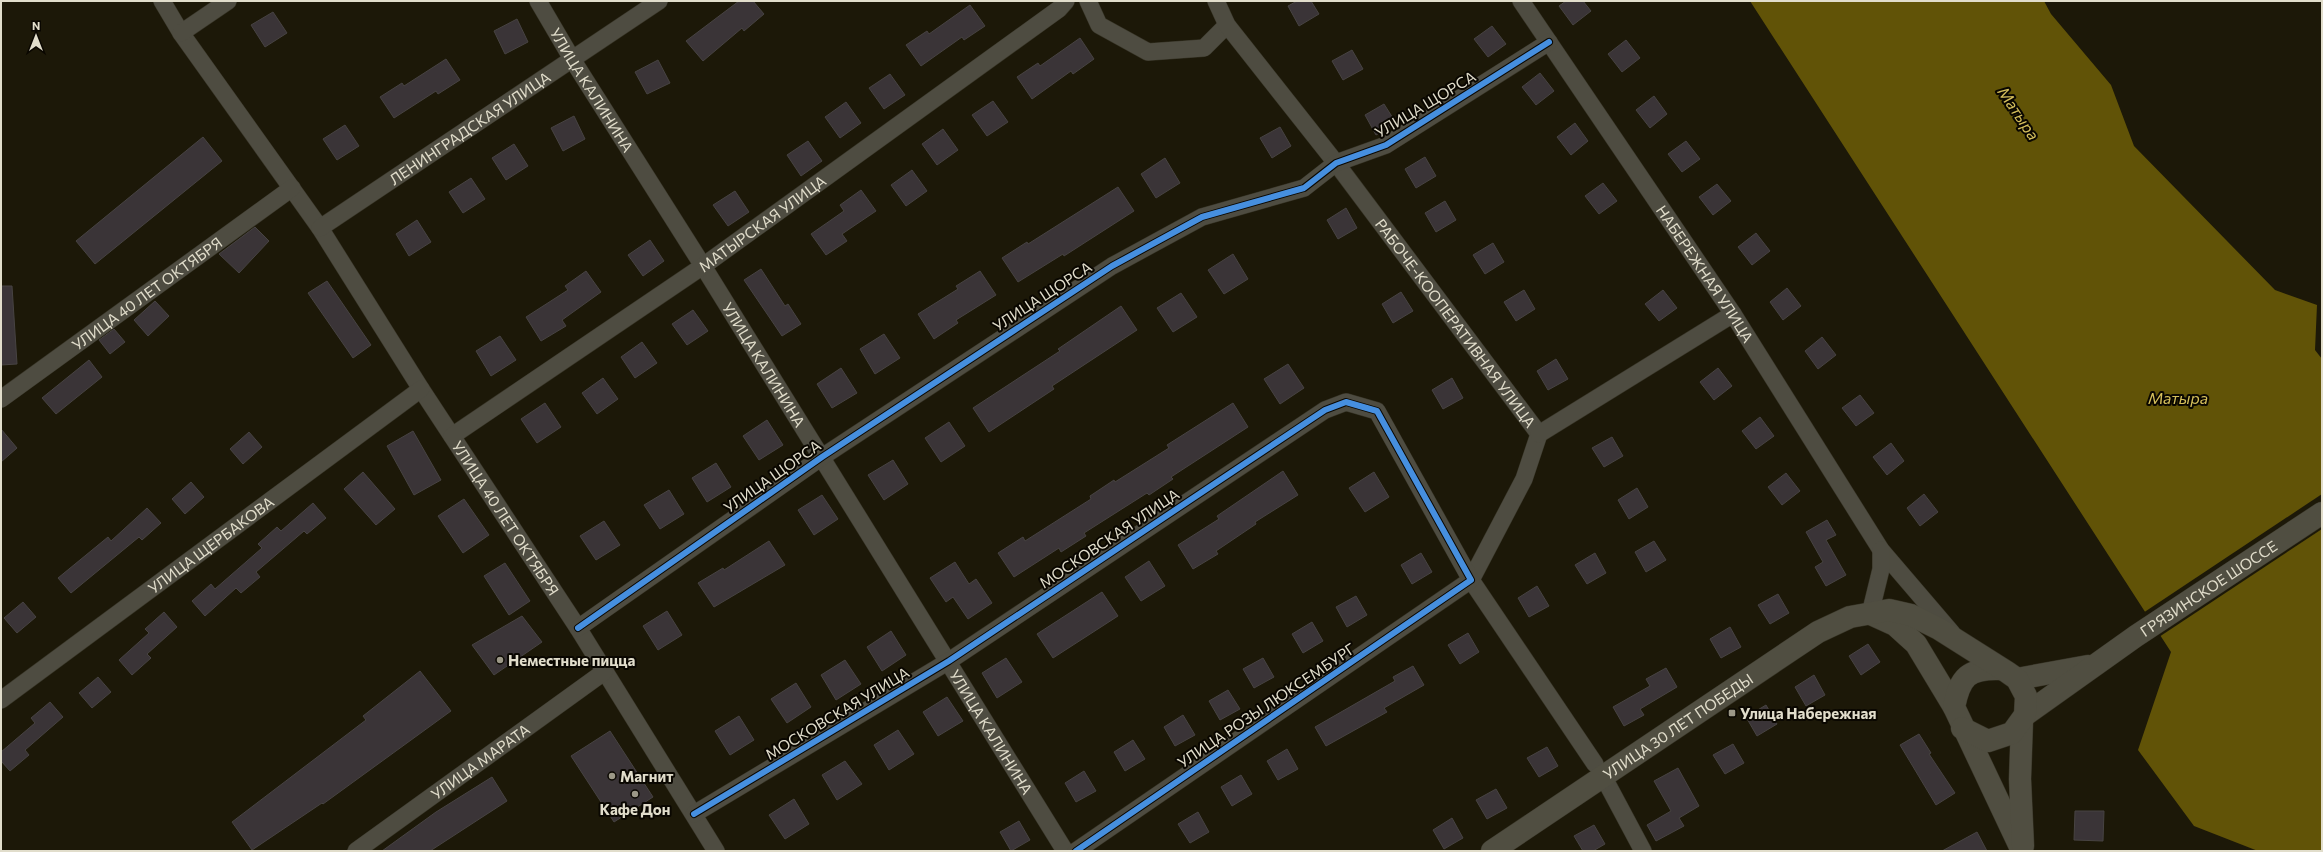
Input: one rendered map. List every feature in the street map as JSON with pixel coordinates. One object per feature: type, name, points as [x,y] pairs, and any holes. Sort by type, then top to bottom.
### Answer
[{"type":"main road","name":"ГРЯЗИНСКОЕ ШОССЕ","points":[[2095,664],[2322,513]]},
{"type":"main road","name":"НАБЕРЕЖНАЯ УЛИЦА","points":[[1870,614],[1889,610],[1910,615],[1939,629],[2008,674],[2026,696],[2020,779],[2022,851]]},
{"type":"main road","name":"НАБЕРЕЖНАЯ УЛИЦА","points":[[1870,614],[1895,625],[1916,644],[1954,707],[1962,728],[2022,851]]},
{"type":"main road","name":"УЛИЦА 30 ЛЕТ ПОБЕДЫ","points":[[1492,851],[1599,770],[1818,632],[1850,617],[1870,614]]},
{"type":"main road","points":[[1954,707],[1958,686],[1970,674],[1983,668],[2008,674],[2095,664]]},
{"type":"main road","points":[[1962,728],[1988,741],[2012,733],[2024,718],[2095,664]]},
{"type":"street","name":"УЛИЦА 40 ЛЕТ ОКТЯБРЯ","points":[[162,1],[181,33],[320,228],[421,389],[578,628],[716,851]]},
{"type":"street","points":[[181,33],[228,1]]},
{"type":"street","name":"УЛИЦА КАЛИНИНА","points":[[538,1],[572,59],[822,457],[1066,851]]},
{"type":"street","name":"ЛЕНИНГРАДСКАЯ УЛИЦА","points":[[320,228],[659,1]]},
{"type":"street","name":"МАТЫРСКАЯ УЛИЦА","points":[[452,436],[702,266],[1052,13],[1066,1]]},
{"type":"street","points":[[1088,1],[1099,25],[1148,52],[1204,48],[1227,25]]},
{"type":"street","name":"РАБОЧЕ-КООПЕРАТИВНАЯ УЛИЦА","points":[[1216,1],[1227,25],[1336,164],[1539,434],[1524,479],[1471,580]]},
{"type":"street","name":"НАБЕРЕЖНАЯ УЛИЦА","points":[[1521,1],[1733,314],[1882,550],[1963,644]]},
{"type":"street","name":"УЛИЦА ЩОРСА","points":[[578,628],[822,457],[1112,266],[1202,217],[1304,188],[1336,164],[1386,145],[1549,42]]},
{"type":"street","name":"УЛИЦА 40 ЛЕТ ОКТЯБРЯ","points":[[1,399],[292,188]]},
{"type":"street","points":[[1539,434],[1733,314]]},
{"type":"street","name":"УЛИЦА ЩЕРБАКОВА","points":[[1,700],[421,389]]},
{"type":"street","name":"МОСКОВСКАЯ УЛИЦА","points":[[694,814],[948,661],[1325,410],[1346,402],[1377,411],[1471,580]]},
{"type":"street","points":[[1870,614],[1881,569],[1882,550]]},
{"type":"street","points":[[1471,580],[1599,770],[1643,851]]},
{"type":"street","name":"УЛИЦА РОЗЫ ЛЮКСЕМБУРГ","points":[[1076,851],[1471,580]]},
{"type":"street","name":"УЛИЦА МАРАТА","points":[[356,851],[604,672]]},
{"type":"water","name":"Матыра","points":[[1750,1],[2044,1],[2051,14],[2111,85],[2134,146],[2275,290],[2317,305],[2315,350],[2322,359],[2322,851],[2258,851],[2194,826],[2138,750],[2171,652]]},
{"type":"pier","points":[[2322,494],[2322,529],[2159,637],[2143,613]]},
{"type":"building","points":[[739,1],[753,1],[764,14],[744,31],[742,28],[703,61],[686,41]]},
{"type":"building","points":[[1297,1],[1311,1],[1319,14],[1299,26],[1288,6]]},
{"type":"building","points":[[1566,1],[1583,1],[1591,11],[1573,25],[1559,6]]},
{"type":"building","points":[[970,5],[985,26],[964,40],[962,37],[921,66],[906,45],[927,31],[929,34]]},
{"type":"building","points":[[273,12],[287,33],[265,47],[251,25]]},
{"type":"building","points":[[517,19],[528,42],[505,54],[494,31]]},
{"type":"building","points":[[1492,26],[1506,44],[1488,57],[1474,39]]},
{"type":"building","points":[[1080,38],[1094,59],[1073,74],[1071,71],[1032,99],[1017,77],[1038,63],[1040,66]]},
{"type":"building","points":[[1626,40],[1640,58],[1622,72],[1608,54]]},
{"type":"building","points":[[1352,50],[1363,69],[1343,80],[1332,61]]},
{"type":"building","points":[[446,59],[460,80],[438,94],[436,91],[394,118],[380,97],[402,83],[404,86]]},
{"type":"building","points":[[658,60],[670,83],[647,94],[635,72]]},
{"type":"building","points":[[1540,73],[1554,91],[1536,105],[1522,87]]},
{"type":"building","points":[[890,74],[905,95],[884,109],[869,88]]},
{"type":"building","points":[[1654,96],[1667,114],[1650,128],[1636,110]]},
{"type":"building","points":[[993,101],[1008,122],[987,136],[972,115]]},
{"type":"building","points":[[846,102],[861,123],[840,138],[825,117]]},
{"type":"building","points":[[1384,104],[1396,123],[1376,135],[1365,115]]},
{"type":"building","points":[[574,116],[585,139],[563,151],[551,128]]},
{"type":"building","points":[[1575,123],[1588,141],[1571,155],[1557,137]]},
{"type":"building","points":[[345,125],[359,146],[337,160],[323,139]]},
{"type":"building","points":[[1280,127],[1291,146],[1272,158],[1260,138]]},
{"type":"building","points":[[943,129],[958,150],[937,165],[922,144]]},
{"type":"building","points":[[203,137],[222,161],[95,264],[76,241]]},
{"type":"building","points":[[808,141],[822,161],[801,176],[787,155]]},
{"type":"building","points":[[1686,141],[1700,159],[1682,172],[1668,154]]},
{"type":"building","points":[[514,144],[528,166],[506,180],[492,158]]},
{"type":"building","points":[[1425,157],[1436,176],[1416,188],[1405,169]]},
{"type":"building","points":[[1165,158],[1180,183],[1156,198],[1141,174]]},
{"type":"building","points":[[912,170],[927,191],[906,206],[891,185]]},
{"type":"building","points":[[471,178],[485,199],[463,213],[449,192]]},
{"type":"building","points":[[1603,183],[1617,201],[1599,214],[1585,196]]},
{"type":"building","points":[[1717,184],[1731,201],[1713,215],[1699,197]]},
{"type":"building","points":[[1118,187],[1134,211],[1064,256],[1063,254],[1018,282],[1002,258],[1027,242],[1028,244]]},
{"type":"building","points":[[861,190],[876,211],[842,234],[847,241],[826,255],[811,234],[844,211],[840,205]]},
{"type":"building","points":[[735,191],[749,212],[728,226],[713,205]]},
{"type":"building","points":[[1445,201],[1456,220],[1436,232],[1425,213]]},
{"type":"building","points":[[1346,208],[1357,228],[1338,239],[1327,220]]},
{"type":"building","points":[[417,220],[431,242],[409,256],[396,234]]},
{"type":"building","points":[[255,227],[269,241],[239,273],[219,254]]},
{"type":"building","points":[[1756,233],[1770,251],[1752,265],[1738,247]]},
{"type":"building","points":[[650,240],[664,261],[643,276],[628,255]]},
{"type":"building","points":[[1493,243],[1504,262],[1485,274],[1473,255]]},
{"type":"building","points":[[1233,254],[1248,279],[1224,294],[1208,270]]},
{"type":"building","points":[[761,269],[785,306],[788,304],[801,324],[782,336],[744,280]]},
{"type":"building","points":[[586,271],[601,292],[562,320],[566,326],[541,341],[526,317],[568,290],[565,286]]},
{"type":"building","points":[[980,271],[996,295],[956,320],[958,323],[934,339],[918,314],[958,289],[956,286]]},
{"type":"building","points":[[327,281],[371,345],[353,358],[308,293]]},
{"type":"building","points":[[1,286],[12,286],[17,364],[1,365]]},
{"type":"building","points":[[1787,288],[1801,306],[1783,320],[1770,302]]},
{"type":"building","points":[[1524,290],[1535,309],[1516,321],[1504,302]]},
{"type":"building","points":[[1663,290],[1677,308],[1659,321],[1645,304]]},
{"type":"building","points":[[1401,292],[1413,311],[1393,323],[1382,304]]},
{"type":"building","points":[[1181,293],[1197,317],[1173,332],[1157,308]]},
{"type":"building","points":[[155,301],[169,316],[148,336],[134,320]]},
{"type":"building","points":[[1121,306],[1137,330],[1052,386],[1054,389],[989,432],[973,408],[1060,351],[1058,349]]},
{"type":"building","points":[[693,310],[708,331],[687,345],[672,324]]},
{"type":"building","points":[[114,329],[125,342],[110,354],[99,340]]},
{"type":"building","points":[[884,334],[900,358],[875,374],[860,349]]},
{"type":"building","points":[[500,336],[516,360],[491,376],[476,351]]},
{"type":"building","points":[[1822,337],[1836,355],[1818,369],[1805,351]]},
{"type":"building","points":[[642,342],[657,363],[635,378],[621,357]]},
{"type":"building","points":[[1556,359],[1568,379],[1548,390],[1537,371]]},
{"type":"building","points":[[89,360],[102,377],[56,414],[42,398]]},
{"type":"building","points":[[1288,364],[1304,388],[1280,404],[1264,379]]},
{"type":"building","points":[[841,368],[857,393],[832,408],[817,384]]},
{"type":"building","points":[[1718,368],[1732,386],[1714,400],[1700,382]]},
{"type":"building","points":[[603,378],[618,399],[597,414],[582,393]]},
{"type":"building","points":[[1452,378],[1463,398],[1443,409],[1432,390]]},
{"type":"building","points":[[1860,395],[1874,413],[1856,426],[1842,408]]},
{"type":"building","points":[[545,403],[561,427],[537,443],[521,419]]},
{"type":"building","points":[[1233,403],[1248,427],[1171,477],[1173,479],[1149,495],[1147,493],[1084,533],[1086,536],[1061,552],[1059,548],[1014,577],[998,553],[1023,537],[1025,541],[1091,499],[1090,496],[1114,480],[1115,482],[1169,448],[1167,445]]},
{"type":"building","points":[[1760,417],[1774,436],[1756,449],[1742,431]]},
{"type":"building","points":[[767,420],[783,445],[759,460],[743,436]]},
{"type":"building","points":[[949,422],[965,446],[941,462],[925,438]]},
{"type":"building","points":[[1,429],[17,448],[1,462]]},
{"type":"building","points":[[413,431],[441,480],[414,495],[387,446]]},
{"type":"building","points":[[249,432],[262,447],[243,464],[230,449]]},
{"type":"building","points":[[1612,437],[1623,456],[1604,467],[1592,448]]},
{"type":"building","points":[[1891,443],[1904,461],[1887,475],[1873,457]]},
{"type":"building","points":[[893,460],[908,484],[884,500],[868,475]]},
{"type":"building","points":[[716,463],[731,487],[707,502],[692,478]]},
{"type":"building","points":[[1283,471],[1298,495],[1255,522],[1256,524],[1216,551],[1218,554],[1193,569],[1178,545],[1219,519],[1217,516]]},
{"type":"building","points":[[363,472],[395,509],[376,525],[344,489]]},
{"type":"building","points":[[1374,472],[1389,497],[1365,512],[1349,488]]},
{"type":"building","points":[[1786,473],[1800,491],[1782,505],[1768,487]]},
{"type":"building","points":[[191,482],[204,497],[185,514],[172,499]]},
{"type":"building","points":[[1637,488],[1648,507],[1629,519],[1618,500]]},
{"type":"building","points":[[669,490],[684,514],[660,529],[644,505]]},
{"type":"building","points":[[1924,494],[1938,512],[1920,526],[1907,508]]},
{"type":"building","points":[[822,495],[838,519],[814,535],[798,510]]},
{"type":"building","points":[[464,499],[489,535],[463,553],[438,516]]},
{"type":"building","points":[[313,503],[326,518],[307,534],[304,531],[256,572],[260,577],[241,593],[236,588],[205,616],[192,601],[211,584],[215,589],[262,548],[258,544],[277,527],[281,531]]},
{"type":"building","points":[[147,508],[161,523],[142,540],[139,537],[71,593],[58,578],[108,537],[111,541]]},
{"type":"building","points":[[1827,520],[1836,535],[1826,540],[1846,575],[1826,586],[1815,567],[1823,562],[1806,532]]},
{"type":"building","points":[[604,521],[620,545],[596,560],[580,536]]},
{"type":"building","points":[[769,541],[785,565],[714,607],[698,583],[723,568],[724,570]]},
{"type":"building","points":[[1654,541],[1666,560],[1646,572],[1635,552]]},
{"type":"building","points":[[1421,553],[1432,572],[1412,584],[1401,565]]},
{"type":"building","points":[[1595,553],[1606,573],[1587,584],[1575,565]]},
{"type":"building","points":[[1149,561],[1165,586],[1141,601],[1125,577]]},
{"type":"building","points":[[955,562],[969,584],[976,579],[992,603],[968,619],[953,597],[946,602],[930,578]]},
{"type":"building","points":[[505,563],[530,601],[509,615],[484,576]]},
{"type":"building","points":[[1537,586],[1549,606],[1529,617],[1518,598]]},
{"type":"building","points":[[1102,592],[1118,616],[1053,658],[1037,634]]},
{"type":"building","points":[[1778,594],[1789,613],[1770,624],[1758,605]]},
{"type":"building","points":[[1356,596],[1367,615],[1347,627],[1336,607]]},
{"type":"building","points":[[23,602],[36,617],[17,633],[4,618]]},
{"type":"building","points":[[667,611],[682,635],[658,650],[643,626]]},
{"type":"building","points":[[164,612],[177,627],[147,654],[151,658],[132,675],[119,660],[149,633],[145,629]]},
{"type":"building","name":"Неместные пицца","points":[[522,616],[542,642],[494,675],[472,645]]},
{"type":"building","points":[[1312,622],[1323,641],[1303,653],[1292,634]]},
{"type":"building","points":[[1730,627],[1741,647],[1721,658],[1710,639]]},
{"type":"building","points":[[891,631],[906,655],[882,671],[867,647]]},
{"type":"building","points":[[1468,633],[1479,652],[1460,664],[1448,645]]},
{"type":"building","points":[[1868,644],[1880,662],[1861,675],[1849,656]]},
{"type":"building","points":[[1006,658],[1022,682],[997,698],[982,673]]},
{"type":"building","points":[[1263,658],[1274,677],[1254,688],[1243,669]]},
{"type":"building","points":[[845,660],[861,684],[836,700],[821,675]]},
{"type":"building","points":[[1413,666],[1424,685],[1384,708],[1387,712],[1326,746],[1315,727],[1395,681],[1393,677]]},
{"type":"building","points":[[1666,668],[1677,687],[1640,709],[1644,715],[1624,726],[1613,707],[1650,686],[1646,679]]},
{"type":"building","points":[[420,671],[451,711],[323,804],[322,803],[252,850],[232,822],[366,720],[363,716]]},
{"type":"building","points":[[1814,675],[1825,695],[1806,706],[1795,687]]},
{"type":"building","points":[[98,677],[111,692],[92,708],[79,693]]},
{"type":"building","points":[[796,683],[811,707],[787,723],[771,699]]},
{"type":"building","points":[[1228,690],[1240,709],[1220,720],[1209,701]]},
{"type":"building","points":[[947,697],[963,721],[938,736],[923,712]]},
{"type":"building","points":[[50,702],[63,717],[25,750],[29,755],[10,771],[1,761],[1,752],[35,723],[31,718]]},
{"type":"building","points":[[1766,705],[1777,724],[1757,736],[1746,717]]},
{"type":"building","points":[[1183,715],[1195,735],[1175,746],[1164,727]]},
{"type":"building","points":[[739,716],[754,740],[730,755],[715,731]]},
{"type":"building","points":[[898,730],[914,754],[889,770],[874,745]]},
{"type":"building","name":"Магнит","points":[[610,731],[653,797],[614,822],[571,756]]},
{"type":"building","points":[[1919,734],[1931,753],[1929,754],[1955,793],[1936,805],[1900,745]]},
{"type":"building","points":[[1133,740],[1145,759],[1125,771],[1114,752]]},
{"type":"building","points":[[1733,744],[1744,763],[1725,774],[1713,755]]},
{"type":"building","points":[[1547,747],[1558,766],[1539,777],[1527,758]]},
{"type":"building","points":[[1287,749],[1298,769],[1278,780],[1267,761]]},
{"type":"building","points":[[845,761],[862,784],[837,800],[822,775]]},
{"type":"building","points":[[1678,768],[1699,806],[1679,818],[1684,826],[1656,841],[1647,825],[1671,811],[1654,781]]},
{"type":"building","points":[[1084,771],[1096,791],[1076,802],[1065,783]]},
{"type":"building","points":[[1241,775],[1252,794],[1232,806],[1221,787]]},
{"type":"building","points":[[492,777],[507,801],[430,851],[382,851],[436,812]]},
{"type":"building","points":[[1496,789],[1507,808],[1487,819],[1476,800]]},
{"type":"building","points":[[794,799],[809,824],[785,839],[769,815]]},
{"type":"building","points":[[2075,811],[2104,811],[2103,841],[2074,840]]},
{"type":"building","points":[[1198,812],[1209,832],[1190,843],[1178,824]]},
{"type":"building","points":[[1452,818],[1463,838],[1444,849],[1433,830]]},
{"type":"building","points":[[1019,821],[1030,840],[1011,851],[1000,832]]},
{"type":"building","points":[[1594,825],[1605,844],[1593,851],[1583,851],[1574,836]]},
{"type":"building","points":[[1977,832],[1987,851],[1942,851]]},
{"type":"cycle path","points":[[578,628],[822,457],[1112,266],[1202,217],[1304,188],[1336,163],[1386,145],[1549,42]]},
{"type":"cycle path","points":[[694,814],[949,661],[1325,410],[1346,402],[1377,411],[1471,580],[1076,851]]},
{"type":"place","name":"Неместные пицца","points":[[500,660]]},
{"type":"place","name":"Улица Набережная","points":[[1732,713]]},
{"type":"place","name":"Магнит","points":[[612,776]]},
{"type":"place","name":"Кафе Дон","points":[[635,794]]}]
